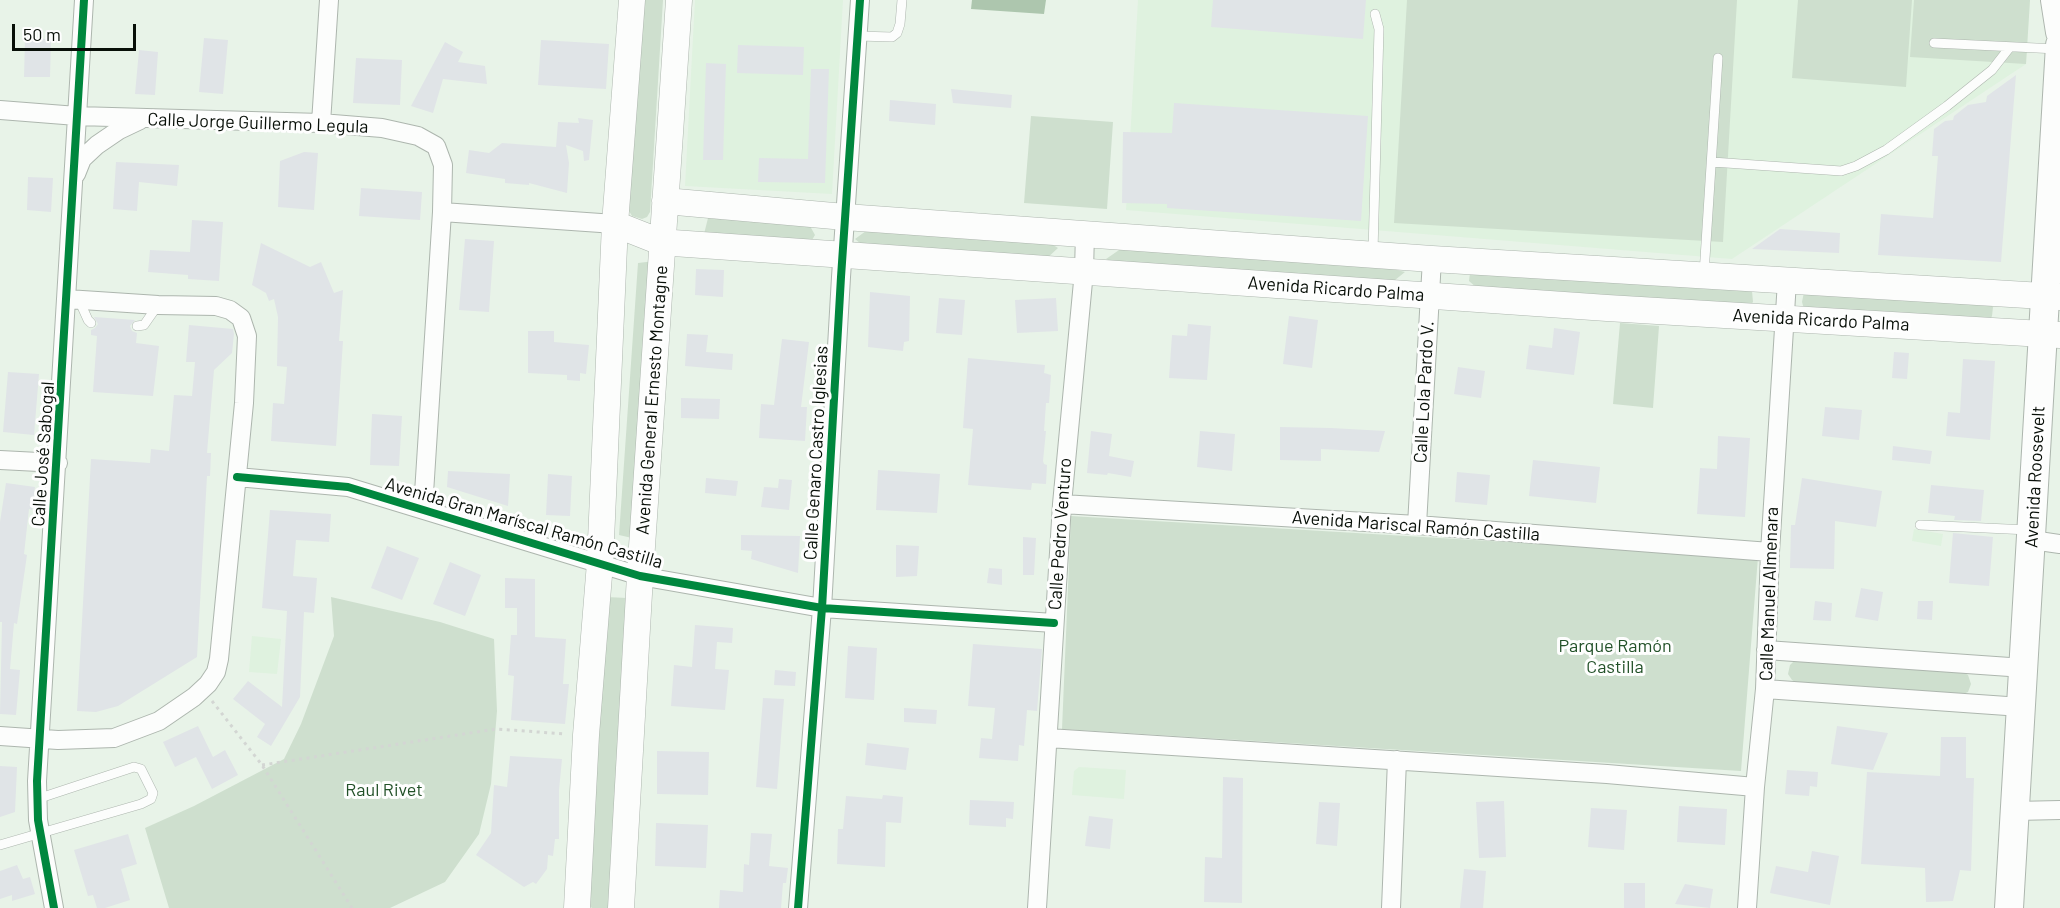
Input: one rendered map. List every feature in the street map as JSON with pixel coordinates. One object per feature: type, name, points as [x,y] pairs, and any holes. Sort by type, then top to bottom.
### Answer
[{"type":"main road","points":[[575,902],[600,563],[615,224],[632,0]]},
{"type":"main road","name":"Avenida General Ernesto Montagne","points":[[624,902],[640,576],[679,0]]},
{"type":"main road","points":[[2055,0],[2060,32]]},
{"type":"main road","name":"Avenida Roosevelt","points":[[2009,908],[2032,535],[2051,334],[2060,47]]},
{"type":"main road","name":"Avenida Ricardo Palma","points":[[665,201],[845,217],[1373,255],[2052,297]]},
{"type":"main road","name":"Avenida Ricardo Palma","points":[[615,224],[663,243],[2051,334]]},
{"type":"street","name":"Calle José Sabogal","points":[[54,908],[37,799],[58,463],[73,300],[74,178],[84,0]]},
{"type":"street","points":[[321,123],[329,0]]},
{"type":"street","name":"Calle Genaro Castro Iglesias","points":[[798,908],[822,608],[842,256],[860,0]]},
{"type":"street","name":"Calle Jorge Guillermo Legula","points":[[0,110],[77,116],[321,123],[382,128],[418,136],[436,146],[443,165],[442,212],[423,509]]},
{"type":"street","name":"Calle José Sabogal","points":[[74,178],[82,159],[97,145],[119,130],[145,118]]},
{"type":"street","points":[[442,212],[615,224]]},
{"type":"street","name":"Calle Pedro Venturo","points":[[1037,908],[1062,504],[1084,271],[1085,233]]},
{"type":"street","name":"Calle Lola Pardo V.","points":[[1417,525],[1432,259]]},
{"type":"street","name":"Calle Manuel Almenara","points":[[1747,908],[1755,788],[1765,689],[1770,552],[1787,280]]},
{"type":"street","points":[[0,736],[58,740],[114,738],[159,721],[203,690],[216,672],[219,659],[237,477],[247,336],[241,318],[230,310],[216,306],[73,300]]},
{"type":"street","points":[[0,460],[58,463]]},
{"type":"street","name":"Avenida Gran Maríscal Ramón Castilla","points":[[237,477],[333,485],[423,509],[640,576],[822,608],[1054,623]]},
{"type":"street","name":"Avenida Mariscal Ramón Castilla","points":[[1062,504],[1417,525],[1770,552]]},
{"type":"street","points":[[2032,535],[2060,544]]},
{"type":"street","points":[[1766,650],[2024,668]]},
{"type":"street","points":[[1765,689],[2021,707]]},
{"type":"street","points":[[1048,738],[1607,774],[1755,788]]},
{"type":"street","points":[[1390,908],[1397,760]]},
{"type":"street","points":[[2015,811],[2060,810]]},
{"type":"lane","points":[[858,36],[892,37],[897,33],[902,0]]},
{"type":"lane","points":[[1373,255],[1379,29],[1375,14]]},
{"type":"lane","points":[[1934,43],[2060,47]]},
{"type":"lane","points":[[1712,162],[1841,171],[1856,166],[1886,150],[1947,106],[1992,70],[2010,47]]},
{"type":"lane","points":[[1704,276],[1718,58]]},
{"type":"lane","points":[[73,300],[92,322]]},
{"type":"lane","points":[[138,326],[144,326],[158,305]]},
{"type":"lane","points":[[1920,525],[2032,535]]},
{"type":"lane","points":[[0,845],[141,804],[151,799],[153,793],[141,769],[134,767],[37,799]]},
{"type":"path","points":[[203,690],[262,765],[352,908]]},
{"type":"path","points":[[262,765],[496,729],[586,735]]},
{"type":"shaded area","points":[[695,0],[843,0],[832,194],[685,186]]},
{"type":"shaded area","points":[[972,0],[1046,0],[1044,14],[971,9]]},
{"type":"shaded area","points":[[1138,0],[2030,0],[2026,64],[1732,259],[1126,210]]},
{"type":"shaded area","points":[[1914,529],[1943,534],[1941,546],[1912,541]]},
{"type":"shaded area","points":[[252,636],[281,639],[277,674],[249,672]]},
{"type":"shaded area","points":[[1079,767],[1126,770],[1124,799],[1072,795],[1074,771]]},
{"type":"green space","points":[[642,0],[663,0],[650,212],[642,219],[632,216],[629,211]]},
{"type":"green space","points":[[1407,0],[1737,0],[1723,242],[1394,223]]},
{"type":"green space","points":[[1798,0],[1912,0],[1906,87],[1792,78]]},
{"type":"green space","points":[[1914,0],[2030,0],[2026,64],[1910,57]]},
{"type":"green space","points":[[1031,116],[1113,122],[1107,209],[1024,203]]},
{"type":"green space","points":[[708,218],[810,226],[815,235],[809,245],[703,238]]},
{"type":"green space","points":[[870,228],[1045,240],[1058,248],[1045,260],[866,248],[855,239]]},
{"type":"green space","points":[[1122,248],[1393,269],[1405,272],[1390,284],[1123,266],[1106,259]]},
{"type":"green space","points":[[655,261],[632,538],[619,535],[638,263]]},
{"type":"green space","points":[[1470,273],[1749,288],[1752,291],[1753,302],[1749,307],[1477,288],[1469,281]]},
{"type":"green space","points":[[1804,292],[1990,303],[1993,307],[1990,320],[1804,309],[1802,302]]},
{"type":"green space","points":[[1620,323],[1659,326],[1653,408],[1613,404]]},
{"type":"green space","name":"Parque Ramón Castilla","points":[[1071,516],[1758,557],[1741,771],[1062,729]]},
{"type":"green space","name":"Raul Rivet","points":[[331,597],[440,622],[494,639],[497,711],[491,784],[479,834],[445,882],[390,908],[169,908],[145,828],[194,806],[284,759],[301,724],[334,636]]},
{"type":"green space","points":[[607,597],[627,598],[610,908],[592,908],[586,902]]},
{"type":"green space","points":[[1795,660],[1961,671],[1968,675],[1971,684],[1968,692],[1961,695],[1798,684],[1788,674],[1790,665]]},
{"type":"building","points":[[1213,0],[1366,0],[1363,39],[1211,27]]},
{"type":"building","points":[[204,38],[228,40],[223,94],[199,92]]},
{"type":"building","points":[[25,39],[51,39],[50,77],[24,77]]},
{"type":"building","points":[[541,40],[609,44],[606,89],[538,85]]},
{"type":"building","points":[[445,42],[463,52],[458,62],[485,66],[487,84],[443,79],[433,113],[411,106]]},
{"type":"building","points":[[738,45],[804,47],[803,75],[737,73]]},
{"type":"building","points":[[139,50],[158,52],[155,95],[135,94]]},
{"type":"building","points":[[356,58],[402,60],[400,105],[353,103]]},
{"type":"building","points":[[706,63],[726,64],[723,160],[703,160]]},
{"type":"building","points":[[811,69],[829,69],[825,183],[758,182],[759,158],[808,159]]},
{"type":"building","points":[[2016,75],[2001,262],[1878,255],[1881,214],[1933,218],[1938,156],[1932,156],[1934,129],[1945,121],[1953,120],[1954,116],[1968,105],[1986,102],[1987,96]]},
{"type":"building","points":[[951,89],[1012,95],[1011,108],[953,103]]},
{"type":"building","points":[[890,100],[936,104],[935,125],[889,121]]},
{"type":"building","points":[[1174,103],[1368,116],[1361,221],[1167,208],[1167,204],[1122,203],[1123,132],[1172,133]]},
{"type":"building","points":[[578,118],[593,120],[589,160],[584,161],[583,151],[566,145],[569,163],[567,193],[529,183],[529,185],[505,183],[505,179],[466,173],[469,150],[489,153],[502,143],[556,147],[558,122],[579,123]]},
{"type":"building","points":[[304,152],[318,153],[314,210],[278,207],[280,161]]},
{"type":"building","points":[[116,162],[179,165],[177,186],[139,182],[137,211],[113,209]]},
{"type":"building","points":[[28,177],[53,178],[51,212],[27,210]]},
{"type":"building","points":[[361,188],[422,192],[420,220],[359,216]]},
{"type":"building","points":[[192,220],[223,222],[219,281],[188,279],[188,275],[148,272],[150,250],[190,252]]},
{"type":"building","points":[[1780,229],[1840,233],[1839,253],[1752,249]]},
{"type":"building","points":[[465,239],[494,241],[489,312],[459,310]]},
{"type":"building","points":[[261,243],[310,267],[321,262],[334,293],[343,290],[339,341],[343,341],[336,446],[271,441],[273,403],[284,404],[287,367],[277,366],[278,317],[274,299],[269,301],[266,293],[252,285]]},
{"type":"building","points":[[696,269],[724,270],[723,297],[695,295]]},
{"type":"building","points":[[870,292],[910,296],[909,341],[904,342],[903,351],[868,347]]},
{"type":"building","points":[[939,298],[965,300],[962,335],[936,333]]},
{"type":"building","points":[[1056,298],[1058,331],[1017,333],[1015,300]]},
{"type":"building","points":[[1289,316],[1318,320],[1312,368],[1283,364]]},
{"type":"building","points":[[94,317],[135,320],[130,326],[132,331],[137,333],[136,343],[159,346],[153,396],[93,392],[97,336],[91,335],[91,330],[98,324]]},
{"type":"building","points":[[1188,324],[1211,326],[1207,380],[1169,378],[1172,335],[1187,336]]},
{"type":"building","points":[[189,325],[233,329],[234,334],[232,353],[214,370],[207,453],[211,453],[210,476],[207,476],[197,657],[118,706],[96,712],[77,711],[91,459],[150,463],[151,449],[169,451],[174,395],[192,396],[195,362],[186,362]]},
{"type":"building","points":[[1554,328],[1580,332],[1574,375],[1526,369],[1529,345],[1552,348]]},
{"type":"building","points":[[528,331],[554,331],[554,342],[589,345],[586,374],[580,373],[580,381],[567,380],[567,375],[528,373]]},
{"type":"building","points":[[687,334],[708,335],[706,352],[733,354],[732,370],[685,366]]},
{"type":"building","points":[[782,339],[809,342],[801,407],[807,407],[805,441],[759,438],[761,404],[774,405]]},
{"type":"building","points":[[1894,352],[1909,353],[1907,379],[1892,378]]},
{"type":"building","points":[[968,358],[1045,365],[1044,373],[1051,375],[1044,431],[1046,431],[1043,461],[1047,465],[1046,484],[1032,483],[1031,490],[968,485],[973,429],[963,428]]},
{"type":"building","points":[[1963,359],[1995,361],[1990,440],[1946,436],[1948,412],[1960,413]]},
{"type":"building","points":[[1458,367],[1485,371],[1481,398],[1454,394]]},
{"type":"building","points":[[8,372],[39,374],[34,435],[3,432]]},
{"type":"building","points":[[681,398],[720,399],[719,419],[681,418]]},
{"type":"building","points":[[1825,407],[1862,410],[1859,440],[1822,436]]},
{"type":"building","points":[[372,414],[402,416],[399,466],[370,465]]},
{"type":"building","points":[[1280,427],[1385,431],[1379,452],[1321,449],[1321,461],[1280,460]]},
{"type":"building","points":[[1091,431],[1112,434],[1109,456],[1134,461],[1131,477],[1108,473],[1107,475],[1087,473]]},
{"type":"building","points":[[1200,431],[1235,434],[1232,471],[1197,467]]},
{"type":"building","points":[[1718,436],[1750,438],[1745,517],[1697,514],[1700,468],[1717,469]]},
{"type":"building","points":[[1893,446],[1932,451],[1930,464],[1892,460]]},
{"type":"building","points":[[1533,460],[1600,467],[1596,503],[1529,496]]},
{"type":"building","points":[[878,470],[940,474],[937,513],[876,510]]},
{"type":"building","points":[[448,471],[510,474],[508,506],[447,487]]},
{"type":"building","points":[[1457,472],[1490,475],[1487,505],[1455,502]]},
{"type":"building","points":[[548,474],[572,476],[570,516],[546,515]]},
{"type":"building","points":[[706,478],[738,481],[736,496],[705,493]]},
{"type":"building","points":[[1802,478],[1882,491],[1876,527],[1835,521],[1834,569],[1790,568],[1791,525],[1795,525]]},
{"type":"building","points":[[779,479],[792,480],[789,510],[761,507],[764,487],[778,488]]},
{"type":"building","points":[[6,483],[35,487],[32,510],[29,509],[24,554],[27,555],[17,624],[14,623],[10,669],[20,670],[16,715],[0,714],[2,622],[0,622],[0,522]]},
{"type":"building","points":[[1931,485],[1984,490],[1981,521],[1954,520],[1955,516],[1928,513]]},
{"type":"building","points":[[270,510],[331,514],[329,542],[296,540],[293,576],[317,578],[314,613],[304,612],[300,697],[271,746],[257,737],[265,724],[233,699],[248,681],[282,707],[287,611],[262,608]]},
{"type":"building","points":[[1953,533],[1993,537],[1989,586],[1949,583]]},
{"type":"building","points":[[741,535],[800,536],[798,573],[751,559],[752,551],[741,550]]},
{"type":"building","points":[[1023,537],[1036,538],[1034,575],[1023,575]]},
{"type":"building","points":[[896,545],[919,546],[917,576],[896,577]]},
{"type":"building","points":[[387,546],[419,558],[402,600],[371,588]]},
{"type":"building","points":[[450,562],[481,575],[465,616],[433,604]]},
{"type":"building","points":[[989,568],[1002,569],[1002,585],[987,583]]},
{"type":"building","points":[[505,578],[535,579],[535,637],[566,639],[563,684],[569,684],[565,724],[511,720],[514,676],[508,675],[511,635],[517,635],[517,608],[505,608]]},
{"type":"building","points":[[1861,588],[1883,592],[1878,621],[1855,617]]},
{"type":"building","points":[[1815,601],[1832,603],[1831,621],[1813,620]]},
{"type":"building","points":[[1918,601],[1933,601],[1932,620],[1917,619]]},
{"type":"building","points":[[695,625],[733,628],[732,643],[717,642],[715,669],[729,670],[725,710],[671,706],[674,665],[692,667]]},
{"type":"building","points":[[973,644],[1042,649],[1037,711],[1027,710],[1024,746],[1019,745],[1018,761],[979,758],[981,738],[992,739],[995,708],[968,706]]},
{"type":"building","points":[[848,646],[877,648],[874,700],[845,698]]},
{"type":"building","points":[[775,670],[796,672],[795,686],[774,685]]},
{"type":"building","points":[[763,698],[784,699],[777,789],[756,787]]},
{"type":"building","points":[[904,708],[937,710],[936,724],[904,722]]},
{"type":"building","points":[[198,726],[213,757],[225,750],[238,775],[212,789],[196,757],[175,767],[163,742]]},
{"type":"building","points":[[1837,726],[1888,733],[1873,770],[1831,764]]},
{"type":"building","points":[[1941,737],[1966,737],[1966,778],[1974,778],[1971,871],[1960,870],[1953,901],[1926,902],[1925,868],[1861,864],[1867,772],[1940,776]]},
{"type":"building","points":[[867,743],[909,748],[906,770],[865,765]]},
{"type":"building","points":[[657,751],[709,752],[708,795],[657,794]]},
{"type":"building","points":[[510,756],[562,759],[559,790],[559,839],[555,839],[553,856],[548,855],[547,869],[536,884],[533,882],[524,887],[476,855],[491,833],[494,785],[507,787]]},
{"type":"building","points":[[0,766],[17,767],[15,812],[0,817]]},
{"type":"building","points":[[1787,770],[1818,772],[1817,787],[1810,786],[1809,796],[1785,794]]},
{"type":"building","points":[[1223,777],[1243,778],[1242,903],[1204,902],[1205,857],[1222,858]]},
{"type":"building","points":[[883,795],[903,797],[901,823],[886,822],[885,867],[837,864],[838,829],[843,829],[846,796],[882,799]]},
{"type":"building","points":[[970,800],[1014,802],[1013,819],[1006,818],[1006,827],[969,825]]},
{"type":"building","points":[[1504,801],[1506,857],[1479,858],[1476,802]]},
{"type":"building","points":[[1319,802],[1340,803],[1337,846],[1316,844]]},
{"type":"building","points":[[1679,806],[1727,809],[1725,845],[1677,842]]},
{"type":"building","points":[[1591,808],[1627,810],[1624,850],[1588,847]]},
{"type":"building","points":[[1089,816],[1113,819],[1110,849],[1085,846]]},
{"type":"building","points":[[656,823],[708,825],[706,868],[655,866]]},
{"type":"building","points":[[751,833],[772,834],[769,866],[788,868],[786,883],[783,883],[781,908],[719,908],[720,890],[743,892],[744,864],[749,865]]},
{"type":"building","points":[[128,834],[137,864],[121,869],[130,900],[105,908],[97,908],[93,895],[88,896],[74,850]]},
{"type":"building","points":[[1812,851],[1839,856],[1830,905],[1770,893],[1776,866],[1808,872]]},
{"type":"building","points":[[17,865],[23,879],[30,877],[35,894],[12,901],[12,895],[0,899],[0,871]]},
{"type":"building","points":[[1464,869],[1486,871],[1483,908],[1460,908]]},
{"type":"building","points":[[1624,883],[1645,883],[1645,908],[1624,908]]},
{"type":"building","points":[[1685,884],[1713,889],[1710,908],[1675,904]]},
{"type":"cycle path","points":[[54,908],[38,820],[37,781],[84,0]]},
{"type":"cycle path","points":[[798,908],[822,608],[860,0]]},
{"type":"cycle path","points":[[237,477],[348,487],[640,576],[822,608],[1054,623]]}]
